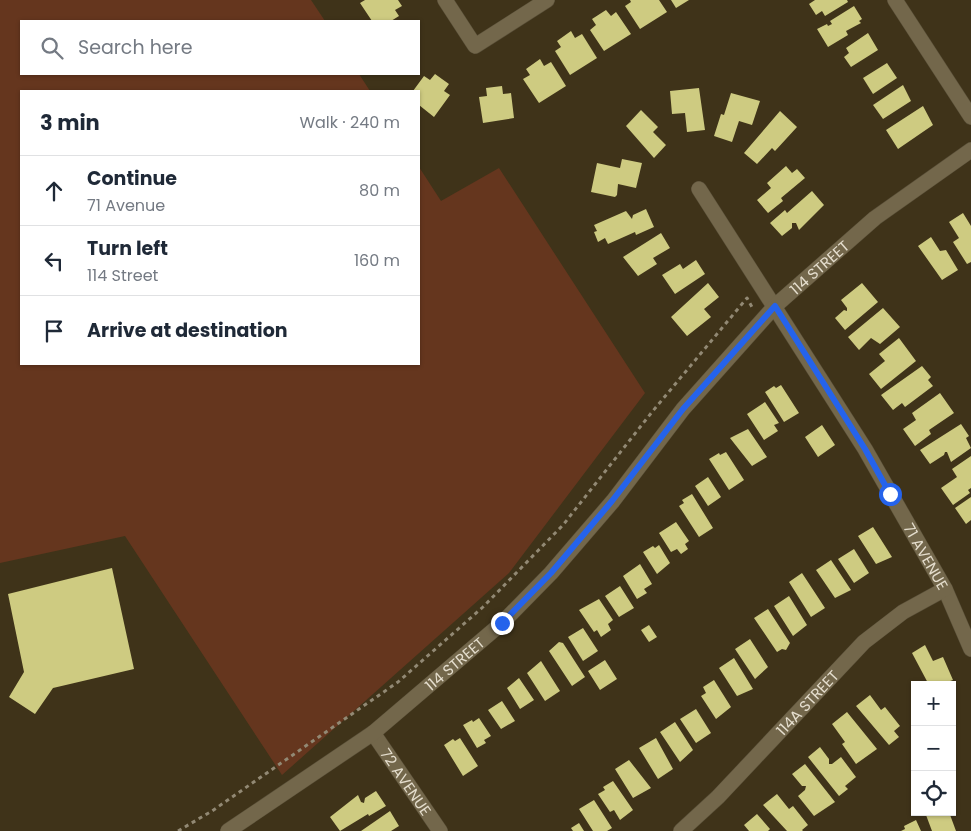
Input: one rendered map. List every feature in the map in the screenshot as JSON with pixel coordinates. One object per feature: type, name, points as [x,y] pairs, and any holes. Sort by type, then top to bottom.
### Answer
[{"type":"street","points":[[445,0],[475,46],[547,0]]},
{"type":"street","points":[[895,0],[971,117]]},
{"type":"street","name":"114 STREET","points":[[228,831],[373,733],[502,623],[551,573],[612,501],[683,409],[775,306],[875,218],[971,150]]},
{"type":"street","name":"71 AVENUE","points":[[699,189],[865,449],[945,589],[971,649]]},
{"type":"street","name":"114A STREET","points":[[681,831],[718,798],[864,642],[903,612],[945,589]]},
{"type":"street","name":"72 AVENUE","points":[[373,733],[440,831]]},
{"type":"path","points":[[178,831],[212,811],[398,682],[483,607],[563,524],[747,298],[760,322]]},
{"type":"shaded area","points":[[0,0],[311,0],[324,20],[20,20],[20,75],[360,75],[369,90],[20,90],[20,365],[420,365],[420,169],[441,201],[499,168],[645,393],[509,573],[282,775],[125,536],[0,563]]},
{"type":"building","points":[[365,0],[398,0],[402,6],[395,10],[399,16],[393,20],[371,20],[360,3]]},
{"type":"building","points":[[630,0],[659,0],[667,12],[640,29],[625,6],[631,2]]},
{"type":"building","points":[[671,0],[689,0],[676,8]]},
{"type":"building","points":[[815,0],[847,0],[848,2],[825,16],[822,11],[816,15],[809,4]]},
{"type":"building","points":[[854,6],[862,19],[859,21],[861,23],[846,31],[848,35],[828,47],[817,29],[827,24],[828,26],[832,24],[830,21]]},
{"type":"building","points":[[606,10],[611,16],[616,12],[631,34],[604,51],[590,30],[596,25],[592,19]]},
{"type":"building","points":[[571,31],[575,38],[582,34],[597,58],[570,75],[555,51],[561,47],[557,41]]},
{"type":"building","points":[[868,33],[878,50],[851,67],[844,57],[849,53],[846,48]]},
{"type":"building","points":[[540,59],[544,66],[551,62],[566,86],[539,103],[523,79],[530,75],[526,69]]},
{"type":"building","points":[[887,63],[897,78],[873,94],[863,78]]},
{"type":"building","points":[[435,74],[449,84],[444,91],[450,95],[434,117],[420,106],[420,90],[414,90],[424,76],[430,80]]},
{"type":"building","points":[[903,85],[911,101],[883,119],[873,105]]},
{"type":"building","points":[[502,86],[503,94],[511,93],[514,118],[483,123],[479,97],[487,96],[486,88]]},
{"type":"building","points":[[699,88],[705,130],[687,132],[685,113],[672,114],[670,91]]},
{"type":"building","points":[[731,93],[760,101],[752,125],[739,121],[732,142],[714,136],[721,114],[724,115]]},
{"type":"building","points":[[923,106],[933,125],[898,149],[886,130]]},
{"type":"building","points":[[641,110],[658,127],[653,132],[666,145],[654,158],[626,126]]},
{"type":"building","points":[[780,111],[797,127],[775,151],[772,148],[757,164],[744,153]]},
{"type":"building","points":[[622,159],[642,163],[636,188],[618,184],[615,197],[591,192],[597,163],[620,168]]},
{"type":"building","points":[[786,166],[792,173],[797,169],[805,178],[781,198],[783,201],[768,213],[757,200],[771,188],[767,183]]},
{"type":"building","points":[[812,191],[824,205],[799,230],[796,223],[792,223],[792,228],[782,236],[770,223],[785,210],[787,213]]},
{"type":"building","points":[[646,209],[654,227],[636,235],[635,232],[608,244],[605,238],[598,242],[594,232],[597,231],[594,225],[626,211],[632,219],[633,215]]},
{"type":"building","points":[[963,213],[971,226],[971,262],[967,264],[953,242],[959,238],[949,222]]},
{"type":"building","points":[[661,233],[670,248],[653,258],[657,264],[638,276],[623,257]]},
{"type":"building","points":[[931,237],[940,251],[946,250],[958,270],[942,280],[918,246]]},
{"type":"building","points":[[696,260],[705,274],[675,294],[662,275],[680,264],[683,269]]},
{"type":"building","points":[[708,283],[719,297],[704,309],[711,317],[687,336],[671,317]]},
{"type":"building","points":[[862,283],[878,302],[845,330],[835,318],[844,310],[847,311],[841,300]]},
{"type":"building","points":[[883,308],[900,327],[880,344],[871,338],[859,350],[848,337]]},
{"type":"building","points":[[899,338],[916,361],[881,389],[869,374],[885,361],[879,354]]},
{"type":"building","points":[[922,366],[931,377],[928,380],[933,386],[905,407],[902,403],[893,410],[881,395]]},
{"type":"building","points":[[781,385],[799,413],[784,422],[765,392],[774,386],[776,388]]},
{"type":"building","points":[[940,393],[954,413],[929,430],[931,434],[915,446],[903,429],[916,420],[912,413]]},
{"type":"building","points":[[765,402],[779,423],[774,425],[778,431],[764,440],[747,414]]},
{"type":"building","points":[[961,424],[969,436],[966,438],[971,448],[951,462],[947,452],[945,452],[944,455],[930,464],[920,450]]},
{"type":"building","points":[[822,425],[835,445],[818,457],[805,437]]},
{"type":"building","points":[[748,429],[767,457],[752,466],[730,438]]},
{"type":"building","points":[[726,452],[744,480],[729,490],[709,459],[719,453],[720,455]]},
{"type":"building","points":[[971,456],[971,488],[968,490],[970,493],[953,505],[941,488],[957,477],[952,469]]},
{"type":"building","points":[[708,477],[721,497],[708,506],[695,486]]},
{"type":"building","points":[[692,494],[713,528],[699,537],[679,506],[684,503],[682,500]]},
{"type":"building","points":[[971,497],[971,520],[966,524],[955,508]]},
{"type":"building","points":[[676,522],[689,541],[685,544],[688,549],[681,554],[677,549],[671,552],[659,533]]},
{"type":"building","points":[[873,527],[892,557],[876,564],[858,536]]},
{"type":"building","points":[[659,545],[670,563],[657,574],[643,552]]},
{"type":"building","points":[[854,549],[869,573],[854,583],[838,559]]},
{"type":"building","points":[[831,560],[851,590],[835,598],[816,570]]},
{"type":"building","points":[[640,564],[652,584],[644,589],[647,593],[637,599],[623,576]]},
{"type":"building","points":[[112,568],[134,669],[53,688],[35,714],[9,697],[24,672],[8,594]]},
{"type":"building","points":[[802,573],[825,608],[811,617],[789,582]]},
{"type":"building","points":[[620,586],[634,608],[619,617],[605,596]]},
{"type":"building","points":[[789,596],[807,625],[793,636],[774,606]]},
{"type":"building","points":[[599,599],[613,620],[608,624],[611,630],[601,637],[597,630],[594,632],[579,610]]},
{"type":"building","points":[[768,609],[790,643],[786,650],[782,649],[777,652],[754,618]]},
{"type":"building","points":[[649,625],[657,637],[649,642],[641,630]]},
{"type":"building","points":[[583,628],[598,651],[583,661],[568,637]]},
{"type":"building","points":[[750,639],[768,667],[755,679],[735,649]]},
{"type":"building","points":[[559,642],[563,643],[585,677],[572,686],[549,651]]},
{"type":"building","points":[[925,645],[933,661],[943,657],[953,680],[927,681],[912,653]]},
{"type":"building","points":[[734,658],[753,689],[737,696],[719,668]]},
{"type":"building","points":[[605,660],[617,679],[600,690],[588,671]]},
{"type":"building","points":[[541,661],[560,691],[545,701],[527,673]]},
{"type":"building","points":[[519,678],[534,700],[520,709],[507,688]]},
{"type":"building","points":[[714,680],[731,707],[716,719],[701,696],[706,693],[703,687]]},
{"type":"building","points":[[870,695],[881,710],[885,707],[900,726],[894,731],[899,737],[889,745],[856,706]]},
{"type":"building","points":[[502,701],[515,721],[501,729],[488,710]]},
{"type":"building","points":[[696,709],[711,733],[696,743],[680,719]]},
{"type":"building","points":[[847,712],[877,749],[856,764],[842,744],[845,742],[832,724]]},
{"type":"building","points":[[479,718],[491,736],[484,740],[486,743],[477,748],[463,725]]},
{"type":"building","points":[[675,722],[693,750],[680,762],[660,732]]},
{"type":"building","points":[[460,738],[478,766],[463,776],[444,745],[453,739],[455,741]]},
{"type":"building","points":[[656,738],[673,769],[658,779],[639,748]]},
{"type":"building","points":[[820,747],[829,759],[829,764],[832,764],[841,757],[856,777],[845,786],[848,789],[839,796],[808,757]]},
{"type":"building","points":[[629,760],[651,788],[633,798],[615,769]]},
{"type":"building","points":[[805,764],[835,802],[814,816],[798,796],[805,790],[806,786],[802,786],[792,774]]},
{"type":"building","points":[[613,781],[633,810],[620,820],[614,810],[610,812],[598,794],[605,790],[603,787]]},
{"type":"building","points":[[376,791],[386,806],[369,816],[368,814],[340,831],[330,817],[358,795],[361,802],[364,803],[365,798]]},
{"type":"building","points":[[777,794],[789,809],[793,806],[808,825],[803,831],[787,831],[763,805]]},
{"type":"building","points":[[594,800],[612,828],[607,831],[593,831],[579,809]]},
{"type":"building","points":[[390,811],[399,826],[391,831],[361,831]]},
{"type":"building","points":[[757,814],[770,829],[768,831],[749,831],[744,825]]},
{"type":"building","points":[[926,816],[950,816],[956,831],[932,831]]},
{"type":"building","points":[[916,820],[921,831],[901,831],[905,829],[904,826]]},
{"type":"building","points":[[579,823],[584,831],[573,831],[571,828]]},
{"type":"route","points":[[502,623],[551,573],[612,501],[683,409],[775,306],[865,449],[890,494]]}]
